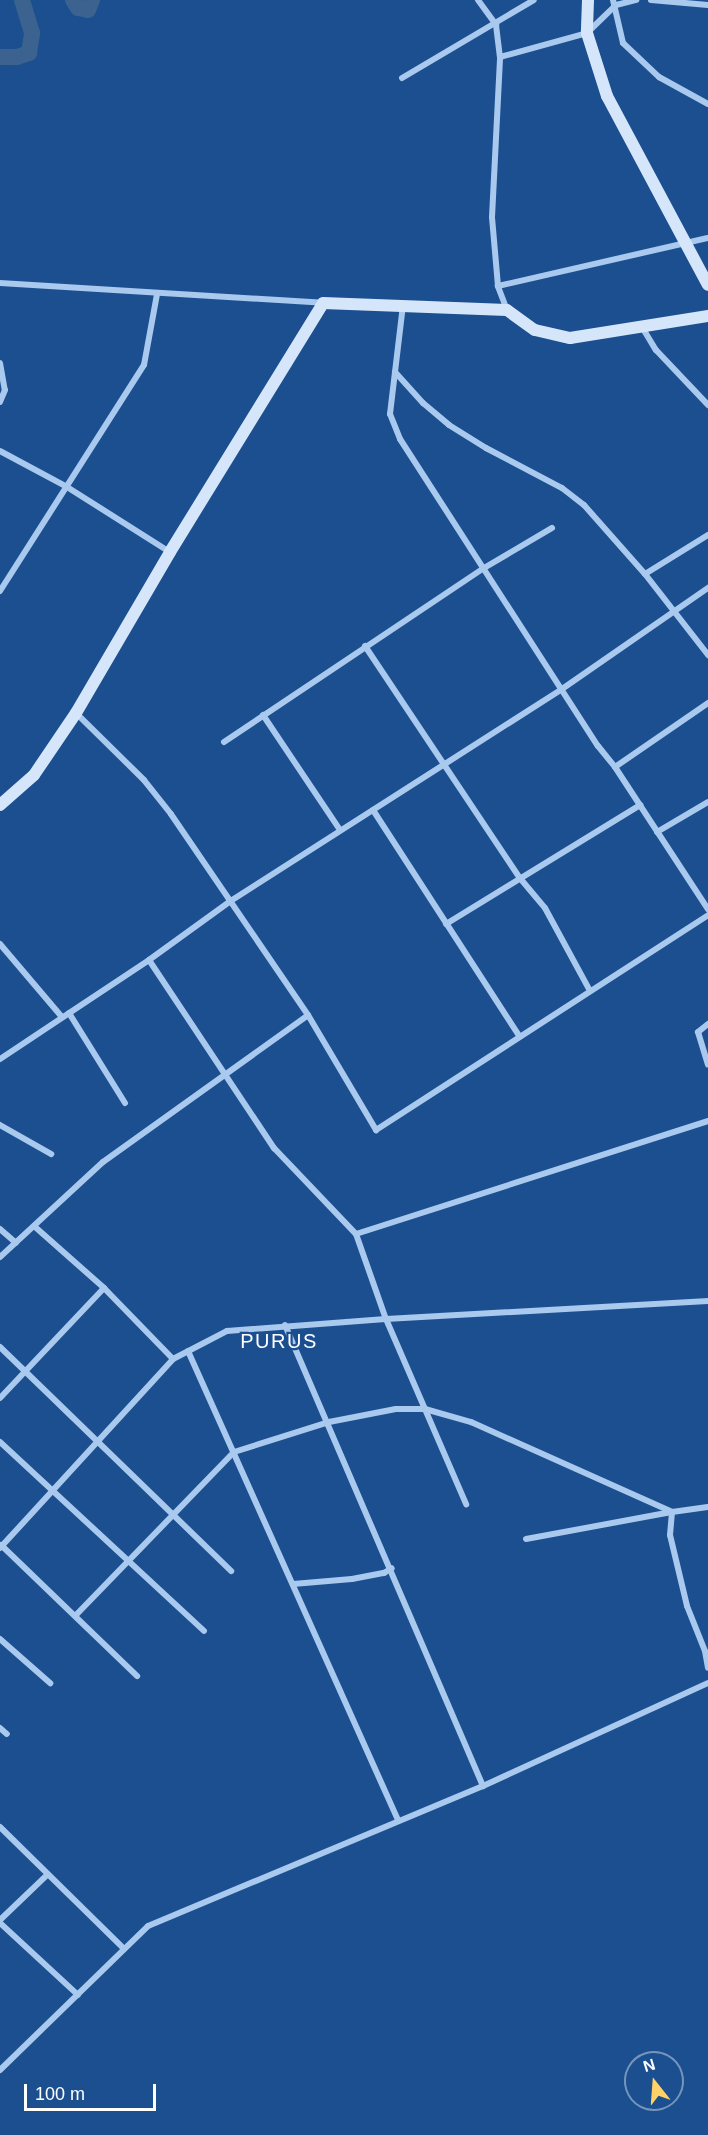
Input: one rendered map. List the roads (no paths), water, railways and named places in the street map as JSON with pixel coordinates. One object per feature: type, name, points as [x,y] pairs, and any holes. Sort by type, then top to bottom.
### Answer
[{"type":"street","points":[[478,0],[496,25],[500,57],[492,217],[498,286],[507,310]]},
{"type":"street","points":[[402,78],[496,25],[534,0]]},
{"type":"street","points":[[588,0],[586,33],[607,96],[708,285]]},
{"type":"street","points":[[500,57],[586,33],[615,2],[636,0]]},
{"type":"street","points":[[651,0],[708,5]]},
{"type":"street","points":[[615,2],[622,44],[659,77],[708,104]]},
{"type":"street","points":[[498,286],[708,238]]},
{"type":"street","points":[[0,283],[323,303],[507,310],[536,330],[570,338],[708,316]]},
{"type":"street","points":[[1,590],[144,365],[157,294]]},
{"type":"street","points":[[0,805],[34,776],[76,713],[170,552],[323,303]]},
{"type":"street","points":[[404,305],[390,414],[400,439],[598,746],[615,767],[707,905]]},
{"type":"street","points":[[642,327],[656,350],[708,405]]},
{"type":"street","points":[[0,363],[5,390],[0,402]]},
{"type":"street","points":[[395,372],[423,403],[449,425],[486,448],[562,488],[584,505],[645,574],[708,655]]},
{"type":"street","points":[[0,451],[67,487],[170,552]]},
{"type":"street","points":[[224,742],[484,568],[552,528]]},
{"type":"street","points":[[645,574],[708,535]]},
{"type":"street","points":[[0,1059],[149,960],[229,902],[562,689],[708,588]]},
{"type":"street","points":[[365,646],[519,877],[544,908],[590,992]]},
{"type":"street","points":[[615,767],[708,703]]},
{"type":"street","points":[[76,713],[144,780],[187,835],[229,902],[308,1014],[376,1130],[708,915]]},
{"type":"street","points":[[263,715],[340,830]]},
{"type":"street","points":[[657,832],[708,802]]},
{"type":"street","points":[[446,924],[519,877],[640,805]]},
{"type":"street","points":[[373,810],[520,1037]]},
{"type":"street","points":[[0,944],[66,1015],[125,1103]]},
{"type":"street","points":[[149,960],[274,1148],[356,1234],[386,1319],[466,1503]]},
{"type":"street","points":[[0,1257],[103,1162],[308,1014]]},
{"type":"street","points":[[708,1024],[698,1032],[708,1065]]},
{"type":"street","points":[[356,1234],[708,1121]]},
{"type":"street","points":[[0,1125],[51,1154]]},
{"type":"street","points":[[34,1226],[104,1288],[173,1359]]},
{"type":"street","points":[[0,1229],[16,1243]]},
{"type":"street","points":[[0,1398],[104,1288]]},
{"type":"street","points":[[137,1676],[76,1615],[1,1546],[173,1359],[227,1331],[285,1325],[708,1301]]},
{"type":"street","points":[[285,1325],[392,1568],[483,1786]]},
{"type":"street","points":[[0,1347],[231,1571]]},
{"type":"street","points":[[188,1351],[398,1820]]},
{"type":"street","points":[[76,1615],[234,1452],[328,1422],[396,1409],[425,1409],[471,1422],[672,1512]]},
{"type":"street","points":[[0,1442],[51,1492],[204,1630]]},
{"type":"street","points":[[526,1539],[708,1507]]},
{"type":"street","points":[[672,1512],[670,1535],[687,1606],[705,1651],[708,1668]]},
{"type":"street","points":[[293,1584],[352,1579],[384,1573],[392,1568]]},
{"type":"street","points":[[0,1639],[50,1683]]},
{"type":"street","points":[[0,2070],[148,1926],[483,1786],[708,1683]]},
{"type":"street","points":[[0,1728],[7,1734]]},
{"type":"street","points":[[0,1827],[124,1949]]},
{"type":"street","points":[[48,1874],[0,1921],[78,1995]]},
{"type":"waterway","points":[[0,57],[17,57],[29,53],[32,33],[22,0]]},
{"type":"waterway","points":[[73,0],[78,8],[88,10],[92,0]]},
{"type":"district","name":"PURUS","points":[[279,1341]]}]
